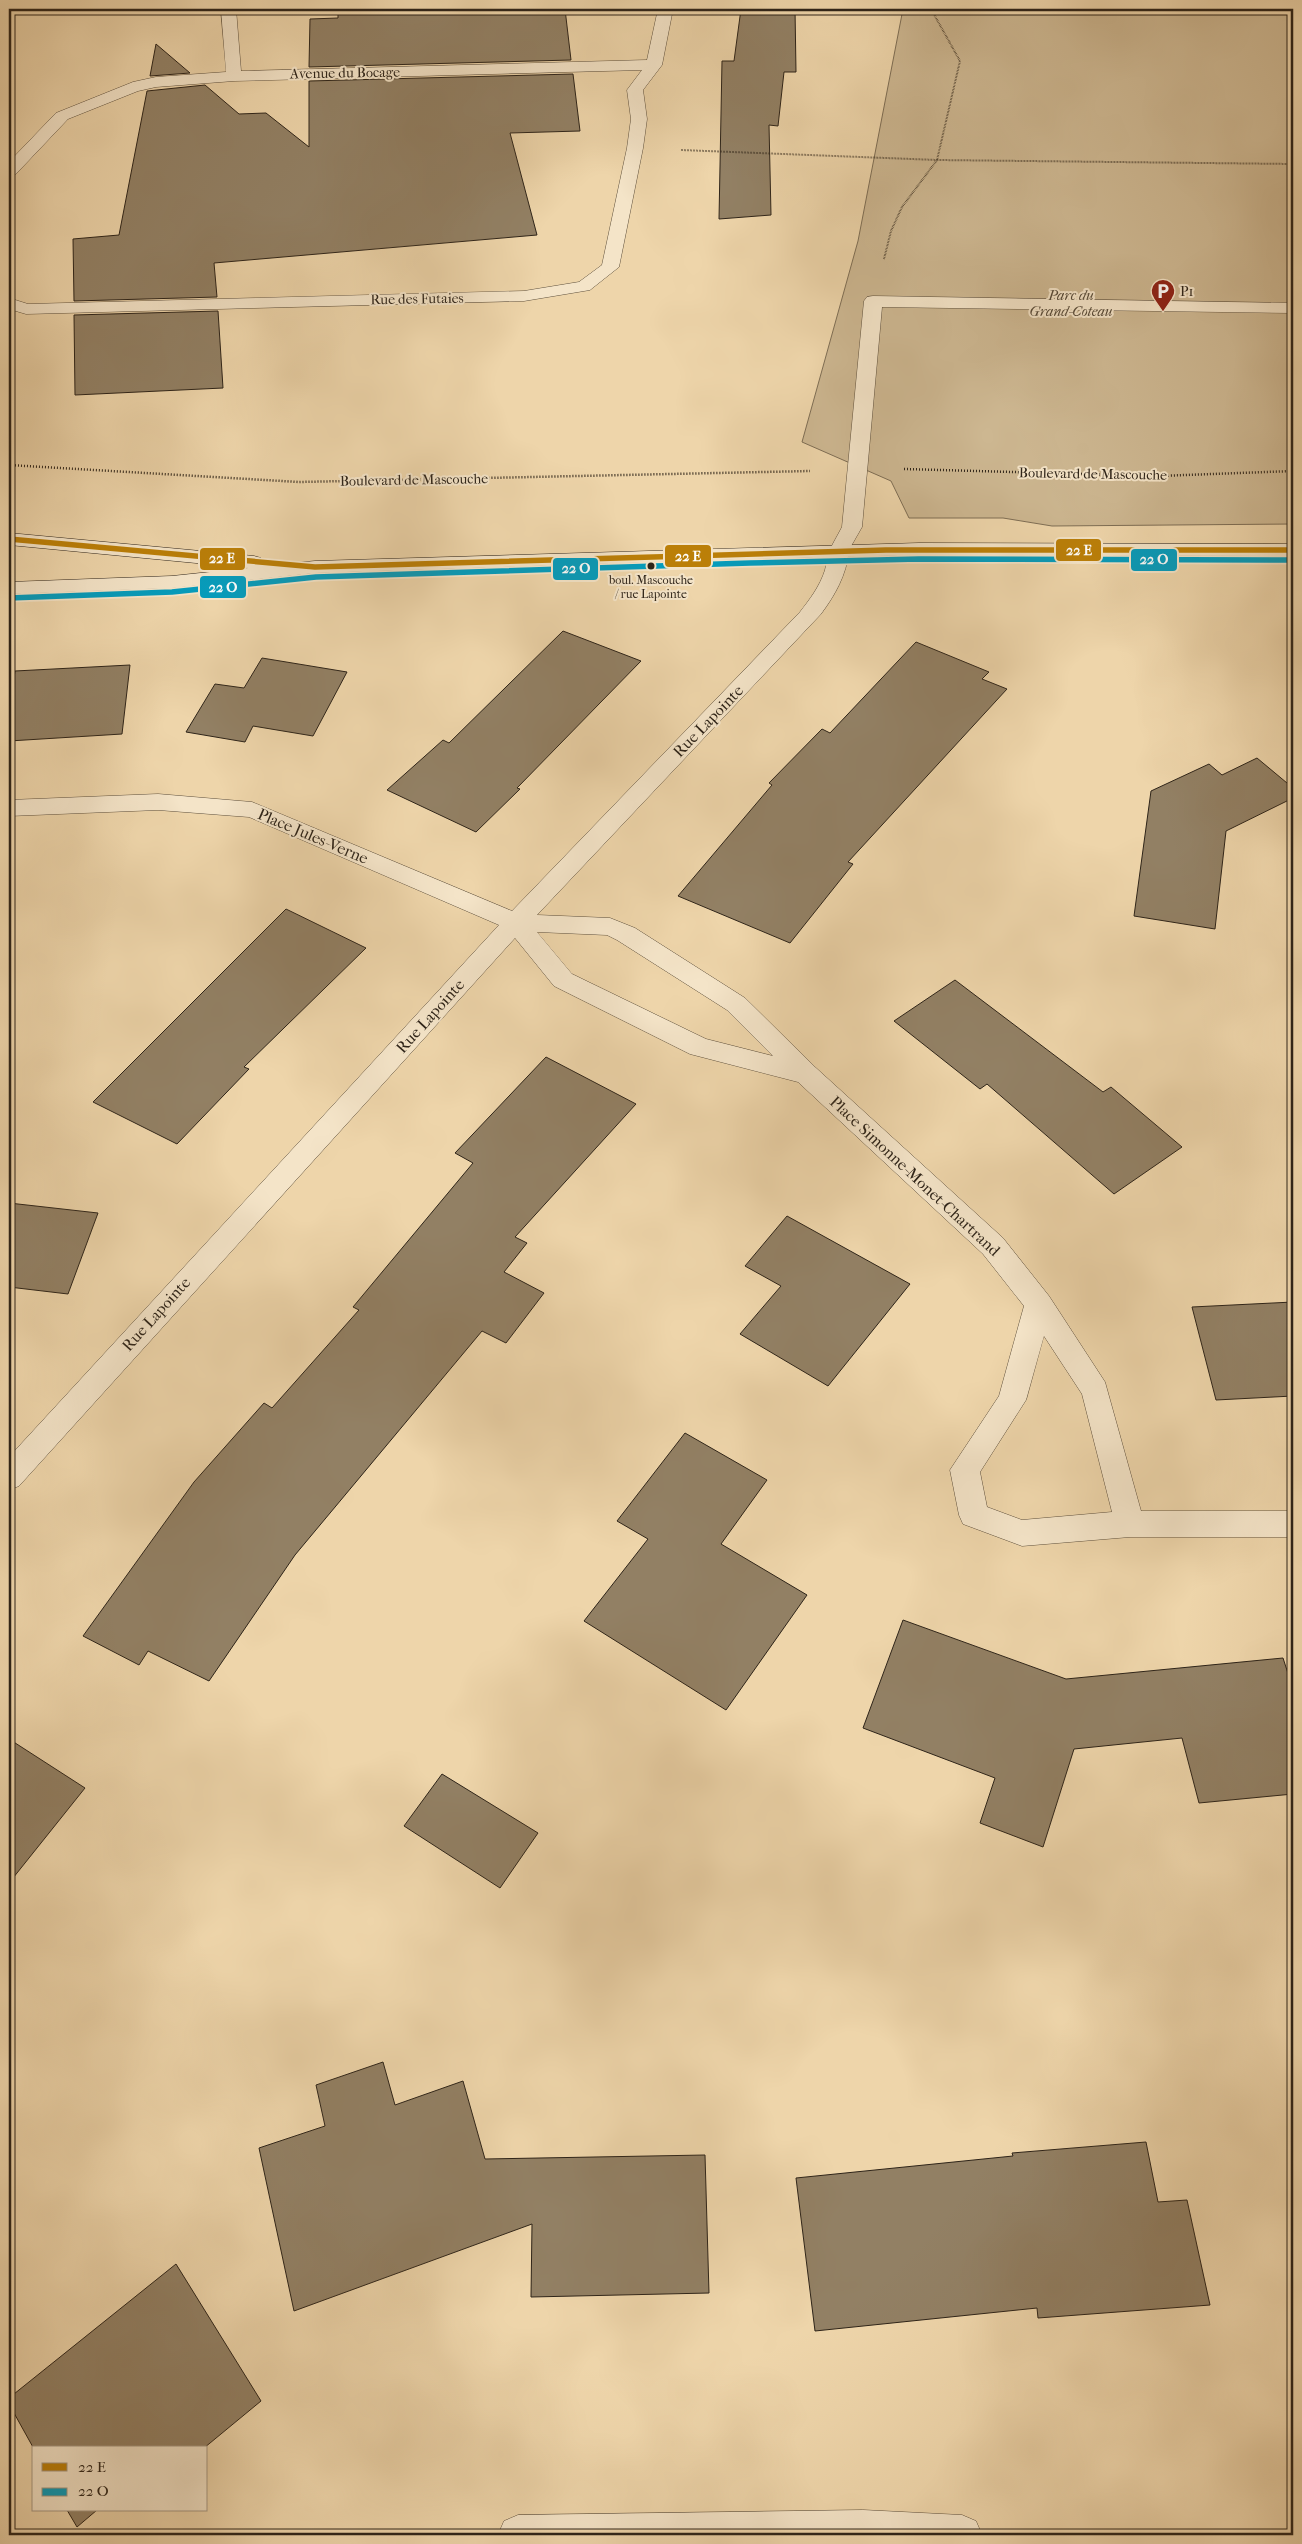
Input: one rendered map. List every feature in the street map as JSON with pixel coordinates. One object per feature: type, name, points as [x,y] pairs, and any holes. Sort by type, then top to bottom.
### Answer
[{"type":"street","points":[[228,9],[234,76]]},
{"type":"street","points":[[654,65],[666,9]]},
{"type":"street","name":"Avenue du Bocage","points":[[9,171],[62,116],[133,87],[156,82],[234,76],[654,65]]},
{"type":"street","name":"Rue des Futaies","points":[[9,302],[26,309],[524,296],[584,286],[610,267],[636,148],[639,119],[636,90],[654,65]]},
{"type":"street","points":[[873,301],[1293,308]]},
{"type":"street","name":"Rue Lapointe","points":[[9,1477],[516,922],[824,598],[833,579],[839,551],[852,527],[873,301]]},
{"type":"street","points":[[9,540],[315,567]]},
{"type":"street","points":[[9,588],[172,582],[315,567],[839,551],[1293,550]]},
{"type":"street","name":"Place Jules-Verne","points":[[9,808],[158,802],[252,810],[516,922]]},
{"type":"street","name":"Place Simonne-Monet-Chartrand","points":[[516,922],[563,980],[699,1047],[806,1074]]},
{"type":"street","name":"Place Simonne-Monet-Chartrand","points":[[516,922],[610,927],[626,934],[736,1004],[806,1074],[993,1246],[1039,1304],[1096,1391],[1130,1524]]},
{"type":"street","points":[[1039,1304],[1012,1400],[965,1470],[974,1515],[1022,1533],[1130,1524],[1293,1524]]},
{"type":"street","points":[[518,2535],[863,2530],[962,2535]]},
{"type":"path","points":[[873,301],[892,231],[902,206],[936,160],[960,61],[931,9]]},
{"type":"path","points":[[636,148],[936,160],[1293,164]]},
{"type":"path","name":"Boulevard de Mascouche","points":[[9,465],[299,482],[810,471]]},
{"type":"path","name":"Boulevard de Mascouche","points":[[902,469],[1159,476],[1293,471]]},
{"type":"green space","name":"Parc du Grand-Coteau","points":[[903,9],[1293,9],[1293,524],[1052,526],[1003,518],[909,518],[891,481],[802,442],[858,241]]},
{"type":"building","points":[[426,9],[565,9],[571,60],[309,67],[310,19],[338,18],[338,12]]},
{"type":"building","points":[[741,9],[795,9],[796,72],[784,72],[778,126],[769,125],[771,215],[719,219],[722,61],[734,61]]},
{"type":"building","points":[[156,44],[190,73],[150,76]]},
{"type":"building","points":[[573,74],[580,131],[510,133],[537,235],[214,263],[217,297],[74,301],[73,239],[119,235],[147,91],[205,85],[239,114],[266,113],[309,147],[309,81]]},
{"type":"building","points":[[218,311],[223,388],[75,395],[74,315]]},
{"type":"building","points":[[563,631],[641,661],[517,788],[520,789],[476,832],[387,790],[443,740],[449,743]]},
{"type":"building","points":[[916,642],[989,672],[982,679],[1007,689],[848,862],[853,864],[790,943],[678,896],[772,785],[769,783],[822,729],[830,733]]},
{"type":"building","points":[[262,658],[347,672],[313,736],[253,726],[245,742],[186,732],[215,684],[244,688]]},
{"type":"building","points":[[130,665],[122,734],[9,741],[9,711],[15,671]]},
{"type":"building","points":[[1257,758],[1293,788],[1293,798],[1226,831],[1215,929],[1134,916],[1151,791],[1209,764],[1222,775]]},
{"type":"building","points":[[286,909],[366,948],[244,1067],[249,1069],[177,1144],[93,1102]]},
{"type":"building","points":[[955,980],[1103,1092],[1111,1087],[1182,1147],[1114,1194],[987,1084],[980,1089],[894,1021]]},
{"type":"building","points":[[546,1057],[636,1104],[515,1237],[527,1243],[504,1272],[544,1293],[506,1343],[482,1331],[295,1555],[209,1681],[148,1651],[139,1665],[83,1636],[194,1482],[264,1403],[272,1408],[359,1310],[353,1307],[473,1163],[455,1153]]},
{"type":"building","points":[[9,1203],[98,1213],[68,1294],[9,1287]]},
{"type":"building","points":[[787,1216],[910,1284],[828,1386],[740,1334],[781,1286],[745,1266]]},
{"type":"building","points":[[1293,1302],[1293,1396],[1216,1400],[1192,1307]]},
{"type":"building","points":[[685,1433],[767,1480],[721,1544],[807,1595],[726,1710],[584,1621],[648,1539],[617,1521]]},
{"type":"building","points":[[903,1620],[1066,1679],[1283,1658],[1293,1689],[1293,1794],[1199,1803],[1182,1738],[1074,1749],[1043,1847],[980,1823],[995,1778],[863,1728]]},
{"type":"building","points":[[9,1739],[85,1788],[9,1883]]},
{"type":"building","points":[[442,1774],[538,1833],[500,1888],[404,1826]]},
{"type":"building","points":[[383,2062],[395,2105],[463,2081],[485,2159],[705,2155],[709,2293],[531,2297],[532,2224],[294,2311],[259,2148],[325,2126],[316,2085]]},
{"type":"building","points":[[1146,2142],[1158,2202],[1187,2200],[1210,2305],[1038,2318],[1037,2308],[815,2331],[796,2178],[1013,2156],[1012,2153]]},
{"type":"building","points":[[176,2264],[261,2401],[206,2446],[32,2446],[9,2404],[9,2398]]},
{"type":"building","points":[[68,2512],[95,2512],[77,2527]]},
{"type":"transit line","points":[[9,539],[315,567],[886,550],[1293,550]]},
{"type":"transit line","points":[[9,598],[172,592],[316,577],[750,563],[919,559],[1293,560]]},
{"type":"place","name":"P1","points":[[1163,312]]},
{"type":"place","name":"boul. Mascouche / rue Lapointe","points":[[651,566]]}]
